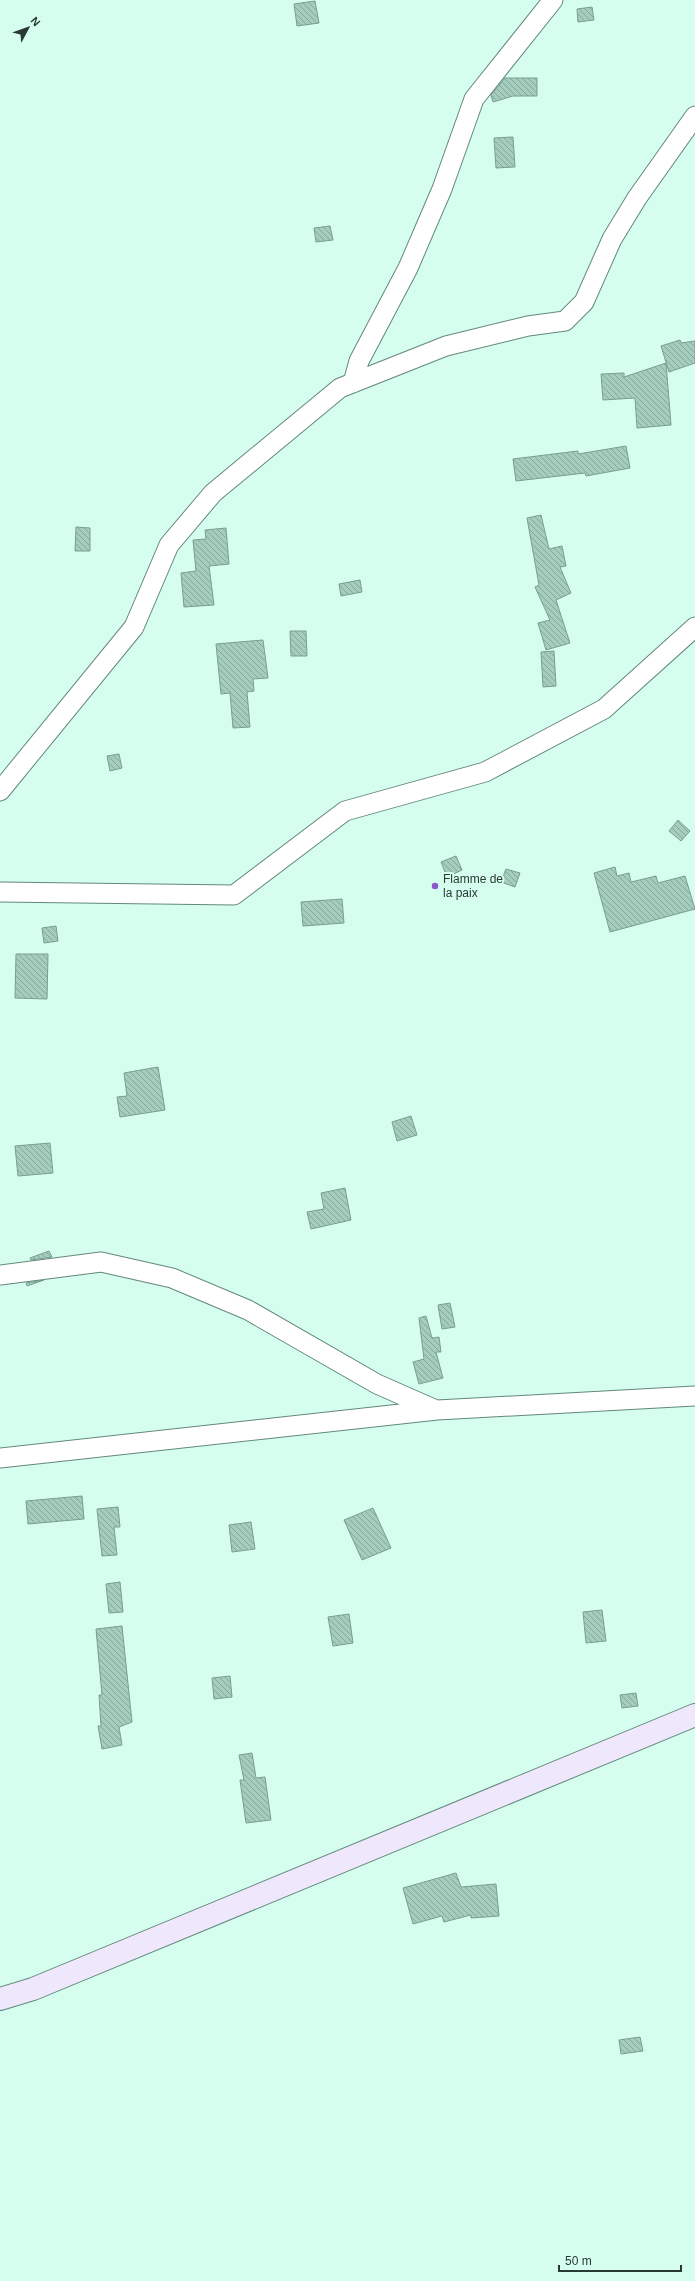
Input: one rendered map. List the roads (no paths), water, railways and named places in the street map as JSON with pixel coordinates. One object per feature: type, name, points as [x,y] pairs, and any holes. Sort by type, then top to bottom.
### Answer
[{"type":"main road","points":[[0,1999],[33,1989],[695,1715]]},
{"type":"street","points":[[352,383],[359,361],[408,268],[442,189],[474,99],[553,0]]},
{"type":"street","points":[[0,791],[134,627],[169,545],[213,493],[340,388],[446,346],[528,326],[565,322],[584,302],[612,239],[637,198],[695,116]]},
{"type":"street","points":[[0,892],[234,895],[345,811],[485,772],[604,709],[695,627]]},
{"type":"street","points":[[0,1275],[101,1262],[172,1278],[248,1310],[377,1384],[437,1410]]},
{"type":"street","points":[[0,1458],[437,1410],[695,1396]]},
{"type":"place","name":"Flamme de la paix","points":[[435,886]]}]
